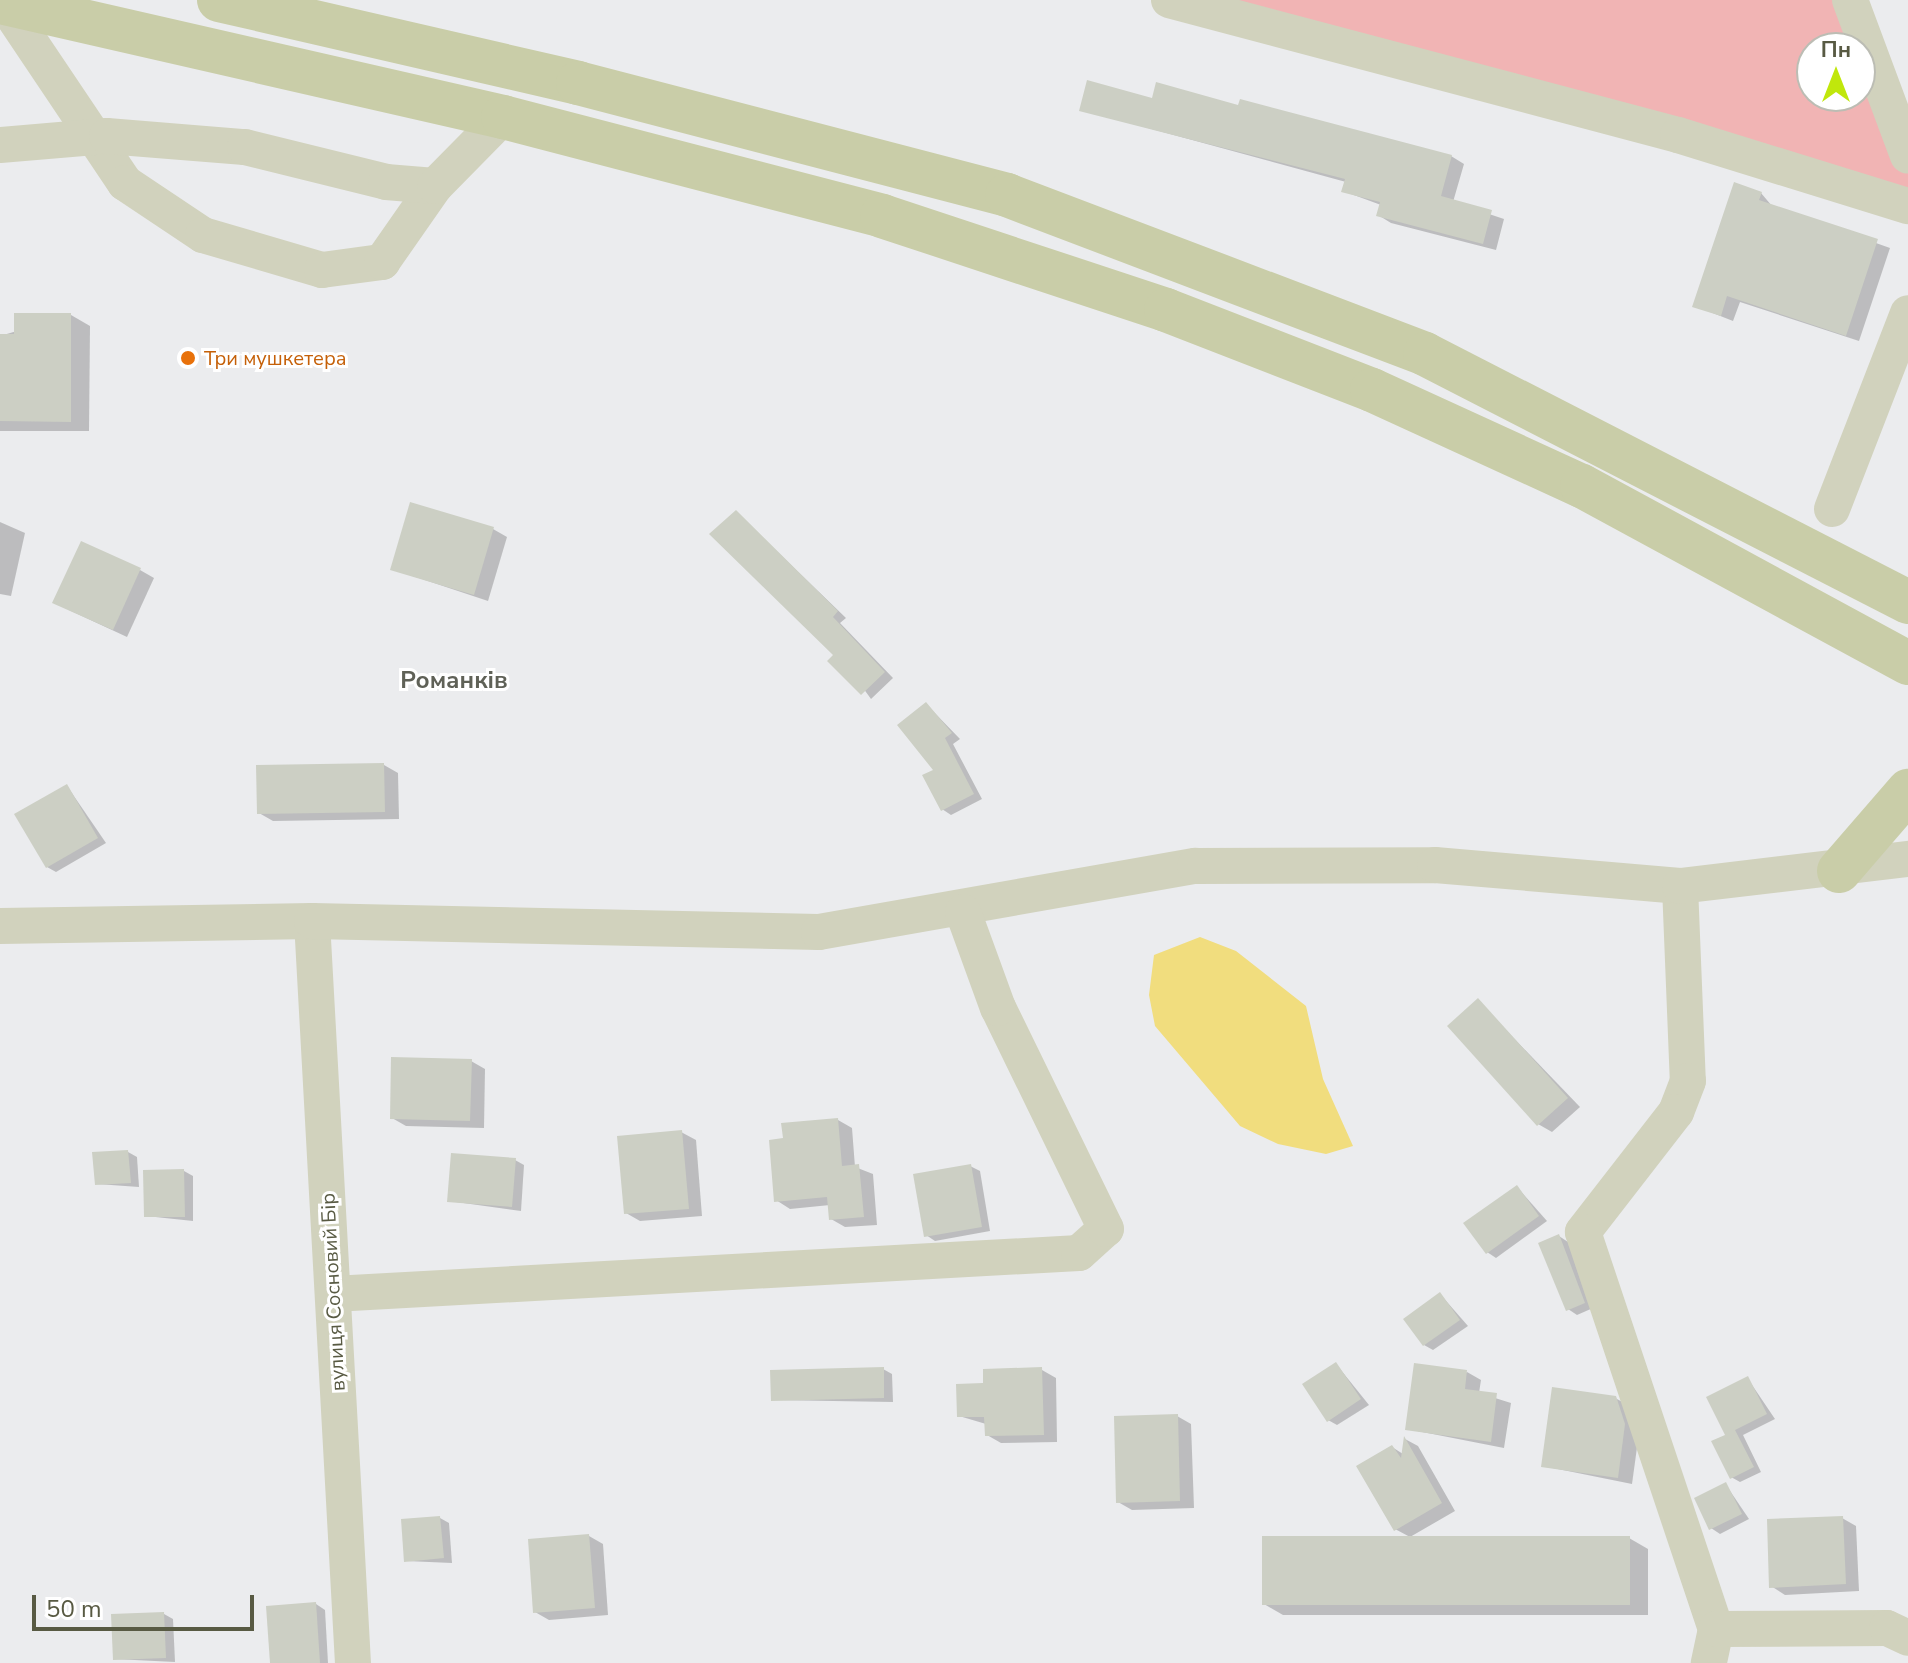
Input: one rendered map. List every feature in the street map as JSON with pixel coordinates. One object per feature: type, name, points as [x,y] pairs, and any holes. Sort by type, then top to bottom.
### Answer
[{"type":"main road","points":[[219,0],[578,83],[1007,195],[1425,354],[1908,602]]},
{"type":"main road","points":[[2,2],[503,117],[882,216],[1225,333],[1582,486],[1905,667]]},
{"type":"main road","points":[[1839,871],[1908,791]]},
{"type":"street","points":[[1169,0],[1678,135],[1908,206]]},
{"type":"street","points":[[1850,0],[1908,156]]},
{"type":"street","points":[[2,2],[125,183],[203,235],[322,270],[382,262],[435,186],[503,117]]},
{"type":"street","points":[[0,145],[94,137],[245,147],[386,182],[435,186]]},
{"type":"street","points":[[1832,509],[1908,313]]},
{"type":"street","points":[[0,926],[312,921],[819,932],[963,912],[1195,866],[1271,863],[1435,865],[1680,886],[1839,871],[1908,859]]},
{"type":"street","points":[[1680,886],[1688,1081],[1676,1112],[1583,1232],[1712,1646],[1887,1628],[1908,1638]]},
{"type":"street","points":[[333,1294],[1079,1253],[1106,1229],[998,1008],[963,912]]},
{"type":"street","name":"вулиця Сосновий Бір","points":[[312,921],[353,1663]]},
{"type":"shaded area","points":[[1163,0],[1850,0],[1862,32],[1796,32],[1796,112],[1876,112],[1876,70],[1908,156],[1908,206]]},
{"type":"shaded area","points":[[1200,937],[1236,951],[1306,1006],[1323,1079],[1353,1146],[1326,1154],[1278,1144],[1240,1126],[1155,1026],[1149,995],[1154,955]]},
{"type":"building","points":[[1087,80],[1152,98],[1156,82],[1238,105],[1240,99],[1452,155],[1441,196],[1492,210],[1483,244],[1376,216],[1380,202],[1341,192],[1345,179],[1079,111]]},
{"type":"building","points":[[1734,182],[1762,192],[1759,200],[1878,239],[1846,336],[1727,296],[1721,316],[1692,307]]},
{"type":"building","points":[[14,313],[71,313],[71,422],[0,421],[0,334],[14,334]]},
{"type":"building","points":[[410,502],[494,527],[474,595],[390,570]]},
{"type":"building","points":[[736,510],[838,611],[833,617],[885,672],[861,695],[827,661],[833,655],[709,534]]},
{"type":"building","points":[[81,541],[141,568],[113,630],[52,603]]},
{"type":"building","points":[[926,702],[952,733],[945,738],[974,794],[941,811],[922,775],[933,770],[897,725]]},
{"type":"building","points":[[384,763],[385,812],[257,814],[256,765]]},
{"type":"building","points":[[67,784],[98,838],[46,868],[14,814]]},
{"type":"building","points":[[1478,998],[1568,1098],[1537,1126],[1447,1026]]},
{"type":"building","points":[[391,1057],[472,1059],[470,1121],[390,1119]]},
{"type":"building","points":[[838,1118],[842,1166],[859,1164],[864,1217],[829,1220],[827,1197],[774,1202],[769,1140],[783,1138],[781,1123]]},
{"type":"building","points":[[682,1130],[689,1209],[624,1214],[617,1136]]},
{"type":"building","points":[[128,1150],[131,1183],[95,1185],[92,1152]]},
{"type":"building","points":[[451,1153],[516,1158],[512,1207],[447,1202]]},
{"type":"building","points":[[971,1164],[982,1227],[924,1237],[913,1174]]},
{"type":"building","points":[[184,1169],[185,1217],[144,1217],[143,1170]]},
{"type":"building","points":[[1517,1185],[1539,1216],[1486,1254],[1463,1223]]},
{"type":"building","points":[[1559,1234],[1585,1303],[1566,1311],[1538,1243]]},
{"type":"building","points":[[1440,1292],[1460,1320],[1423,1346],[1403,1319]]},
{"type":"building","points":[[1336,1362],[1361,1399],[1327,1422],[1302,1384]]},
{"type":"building","points":[[1414,1363],[1467,1370],[1465,1389],[1497,1393],[1491,1442],[1405,1430]]},
{"type":"building","points":[[884,1367],[884,1398],[771,1401],[770,1370]]},
{"type":"building","points":[[1042,1367],[1044,1435],[985,1436],[984,1417],[957,1417],[956,1384],[983,1383],[983,1369]]},
{"type":"building","points":[[1748,1376],[1767,1414],[1735,1430],[1754,1467],[1730,1479],[1711,1441],[1725,1435],[1706,1397]]},
{"type":"building","points":[[1552,1387],[1616,1396],[1625,1424],[1618,1478],[1541,1467]]},
{"type":"building","points":[[1178,1414],[1180,1501],[1116,1503],[1114,1416]]},
{"type":"building","points":[[1404,1436],[1442,1503],[1394,1531],[1356,1466],[1392,1445],[1401,1458]]},
{"type":"building","points":[[1726,1482],[1742,1514],[1709,1530],[1694,1498]]},
{"type":"building","points":[[440,1516],[444,1558],[404,1562],[401,1519]]},
{"type":"building","points":[[1843,1516],[1846,1584],[1769,1588],[1767,1519]]},
{"type":"building","points":[[589,1534],[595,1608],[533,1613],[528,1539]]},
{"type":"building","points":[[1262,1536],[1630,1536],[1630,1605],[1262,1605]]},
{"type":"building","points":[[316,1602],[320,1663],[270,1663],[266,1606]]},
{"type":"building","points":[[164,1612],[166,1658],[113,1660],[111,1614]]},
{"type":"place","name":"Три мушкетера","points":[[188,358]]},
{"type":"district","name":"Романків","points":[[454,681]]}]
